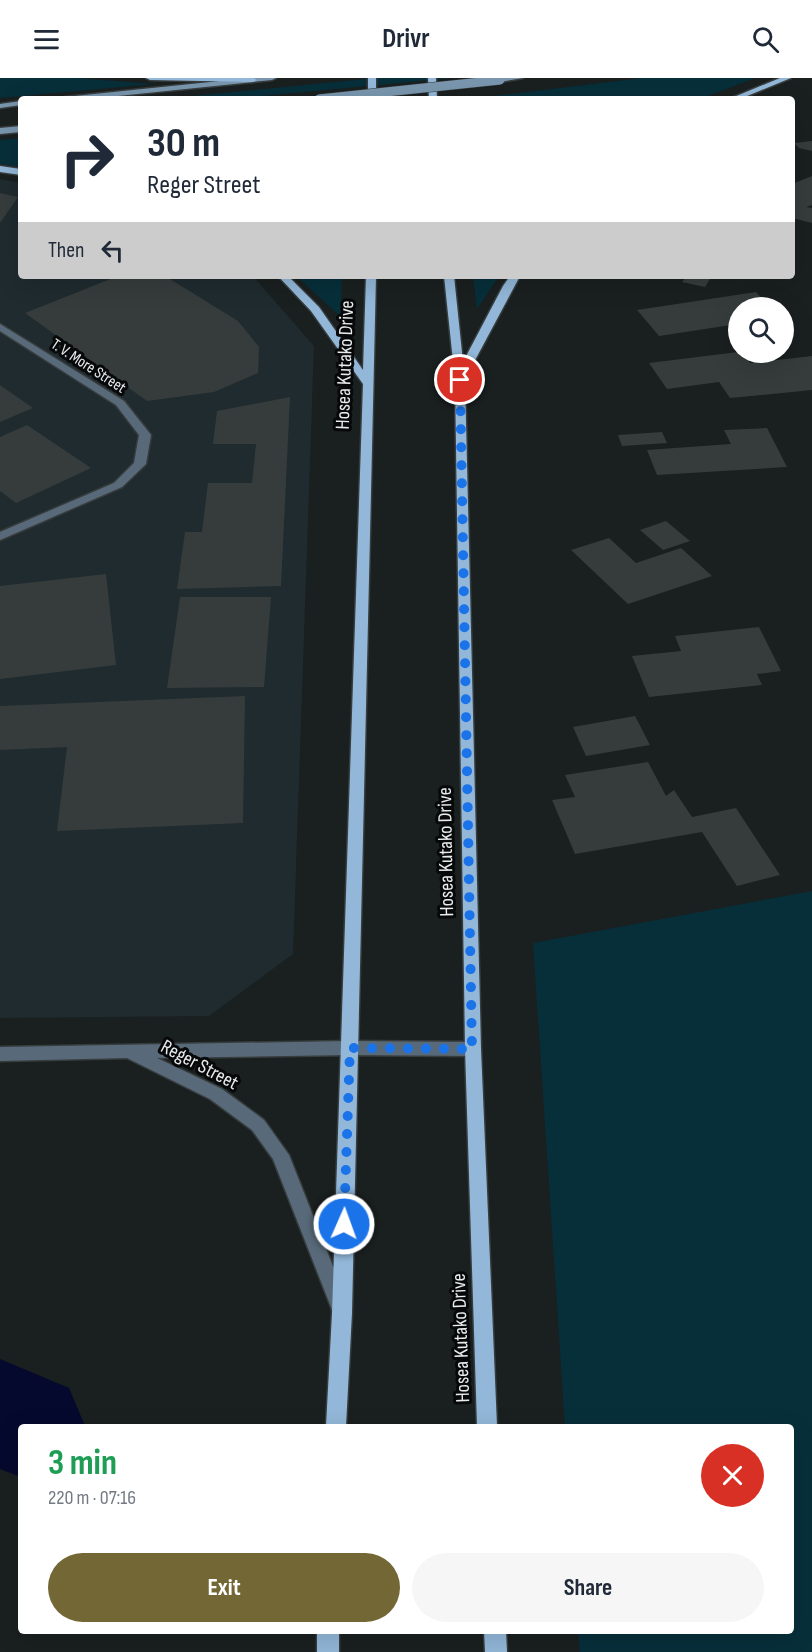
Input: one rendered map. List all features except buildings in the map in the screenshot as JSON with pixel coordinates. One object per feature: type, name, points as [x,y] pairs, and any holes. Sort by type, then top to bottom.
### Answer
[{"type":"main road","points":[[150,78],[253,80]]},
{"type":"main road","points":[[95,96],[272,78]]},
{"type":"main road","points":[[372,78],[372,96]]},
{"type":"main road","points":[[432,78],[433,96]]},
{"type":"main road","points":[[348,96],[519,78]]},
{"type":"main road","points":[[741,96],[787,78]]},
{"type":"main road","points":[[0,106],[18,104]]},
{"type":"main road","points":[[0,131],[18,129]]},
{"type":"main road","points":[[0,170],[18,172]]},
{"type":"main road","points":[[286,279],[315,309],[367,383]]},
{"type":"main road","name":"Hosea Kutako Drive","points":[[336,1424],[342,1312],[371,279]]},
{"type":"main road","name":"Hosea Kutako Drive","points":[[449,279],[460,380],[472,1049],[487,1424]]},
{"type":"main road","points":[[460,380],[513,279]]},
{"type":"main road","points":[[328,1634],[328,1652]]},
{"type":"main road","points":[[495,1634],[496,1652]]},
{"type":"street","name":"T. V. More Street","points":[[0,327],[120,404],[145,435],[140,464],[118,485],[0,536]]},
{"type":"street","name":"Reger Street","points":[[0,1054],[350,1048],[472,1049]]},
{"type":"street","name":"Reger Street","points":[[127,1052],[185,1077],[216,1094],[258,1125],[280,1155],[342,1312]]},
{"type":"shaded area","points":[[0,78],[76,78],[155,84],[18,96],[0,98]]},
{"type":"shaded area","points":[[375,78],[452,78],[263,96],[192,96]]},
{"type":"shaded area","points":[[642,78],[755,78],[708,96],[493,96]]},
{"type":"shaded area","points":[[18,138],[18,167],[0,164],[0,140]]},
{"type":"shaded area","points":[[0,179],[18,182],[18,279],[256,279],[314,346],[293,954],[209,1016],[0,1018]]},
{"type":"shaded area","points":[[299,279],[342,279],[341,317]]},
{"type":"shaded area","points":[[473,279],[497,279],[477,309]]},
{"type":"shaded area","points":[[812,891],[812,1652],[580,1652],[578,1634],[794,1634],[794,1424],[565,1424],[533,943]]},
{"type":"waterway","points":[[0,1412],[25,1424]]},
{"type":"route","points":[[344,1224],[350,1048],[472,1049],[460,380]]}]
